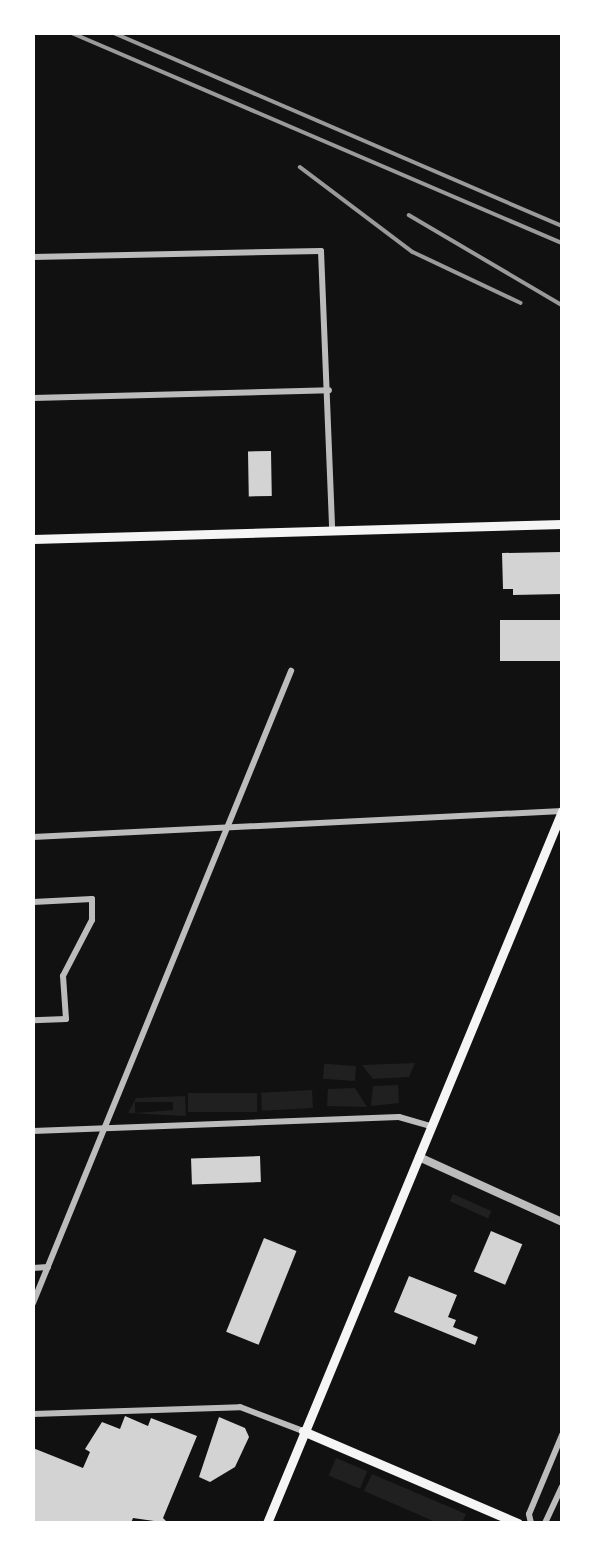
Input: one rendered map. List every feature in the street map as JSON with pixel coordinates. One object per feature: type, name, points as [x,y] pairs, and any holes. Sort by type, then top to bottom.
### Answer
[{"type":"main road","points":[[33,539],[332,527],[562,523]]},
{"type":"main road","points":[[267,1523],[562,811]]},
{"type":"main road","points":[[303,1431],[518,1523]]},
{"type":"street","points":[[33,257],[321,251],[329,390],[332,527]]},
{"type":"street","points":[[33,398],[329,390]]},
{"type":"street","points":[[33,1303],[290,671]]},
{"type":"street","points":[[33,837],[562,811]]},
{"type":"street","points":[[33,902],[92,899],[92,920],[63,976],[66,1019],[33,1020]]},
{"type":"street","points":[[33,1131],[399,1117],[431,1126]]},
{"type":"street","points":[[419,1157],[562,1222]]},
{"type":"street","points":[[33,1268],[48,1267]]},
{"type":"street","points":[[33,1414],[240,1407],[303,1431]]},
{"type":"street","points":[[531,1523],[562,1435]]},
{"type":"street","points":[[545,1523],[562,1487]]},
{"type":"shaded area","points":[[415,1063],[409,1077],[373,1079],[362,1065]]},
{"type":"shaded area","points":[[324,1064],[356,1066],[355,1081],[323,1079]]},
{"type":"shaded area","points":[[398,1085],[399,1103],[371,1106],[373,1086]]},
{"type":"shaded area","points":[[355,1088],[367,1107],[327,1106],[328,1089]]},
{"type":"shaded area","points":[[312,1090],[313,1108],[262,1111],[261,1093]]},
{"type":"shaded area","points":[[188,1093],[257,1093],[257,1112],[188,1112]]},
{"type":"shaded area","points":[[185,1096],[186,1116],[128,1113],[136,1098]],"holes":[[[135,1102],[173,1102],[173,1110],[135,1113]]]},
{"type":"shaded area","points":[[453,1194],[491,1211],[488,1218],[450,1201]]},
{"type":"shaded area","points":[[336,1458],[367,1471],[360,1489],[329,1475]]},
{"type":"shaded area","points":[[372,1474],[466,1514],[462,1523],[438,1523],[364,1491]]},
{"type":"building","points":[[248,451],[271,451],[272,496],[249,496]]},
{"type":"building","points":[[562,552],[562,594],[513,595],[513,589],[503,589],[502,553]]},
{"type":"building","points":[[500,620],[562,620],[562,661],[500,661]]},
{"type":"building","points":[[260,1156],[261,1182],[192,1184],[191,1158]]},
{"type":"building","points":[[491,1231],[522,1244],[505,1285],[474,1272]]},
{"type":"building","points":[[264,1238],[296,1251],[259,1345],[226,1332]]},
{"type":"building","points":[[409,1276],[457,1295],[448,1317],[456,1320],[453,1327],[478,1337],[475,1345],[394,1312]]},
{"type":"building","points":[[125,1416],[148,1426],[151,1418],[197,1436],[163,1518],[168,1523],[133,1518],[131,1523],[33,1523],[33,1448],[83,1468],[90,1452],[85,1449],[102,1422],[120,1429]]},
{"type":"building","points":[[219,1417],[245,1428],[249,1437],[235,1467],[210,1482],[199,1477]]},
{"type":"railway","points":[[72,33],[562,243]]},
{"type":"railway","points":[[114,33],[562,226]]},
{"type":"railway","points":[[300,167],[413,252],[521,303]]},
{"type":"railway","points":[[409,215],[562,305]]}]
